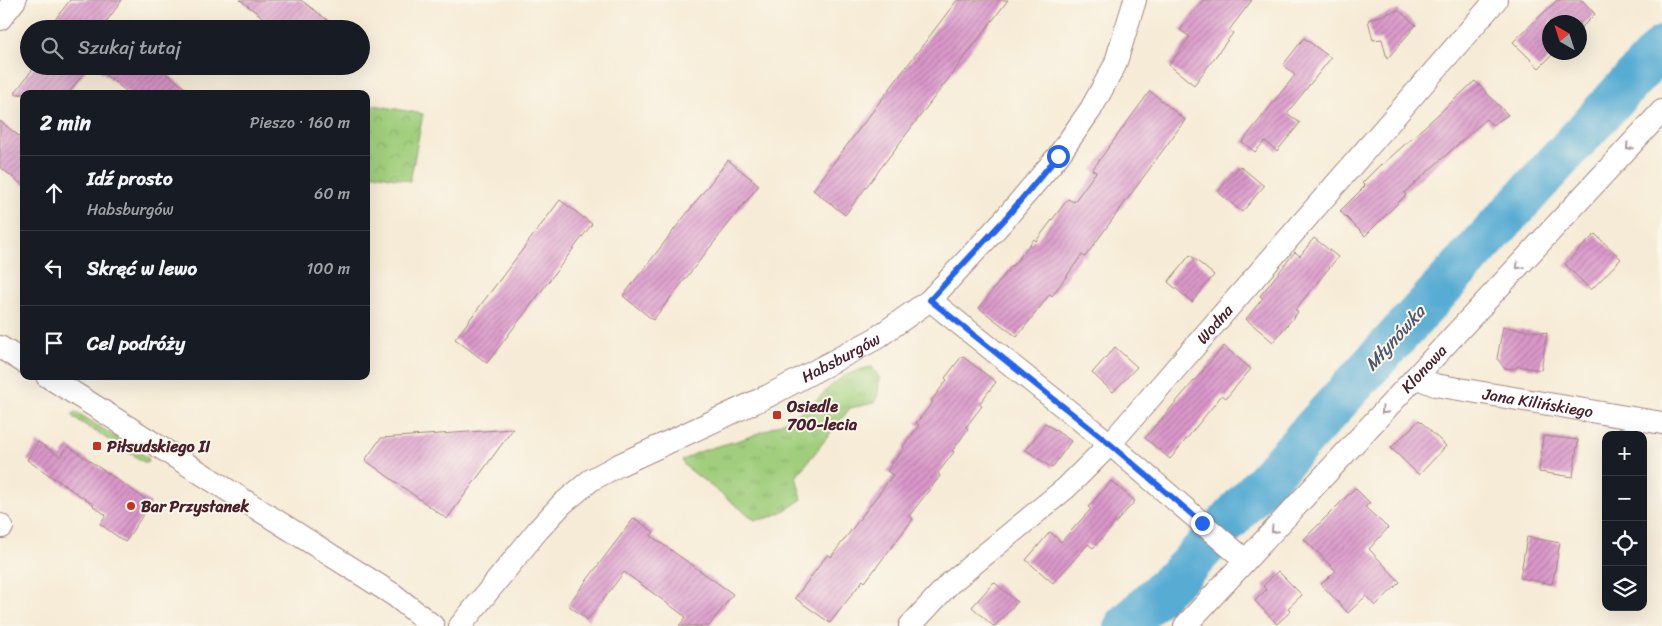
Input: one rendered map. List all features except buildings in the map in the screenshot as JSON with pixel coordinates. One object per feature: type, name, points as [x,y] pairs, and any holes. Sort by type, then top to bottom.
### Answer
[{"type":"street","points":[[0,19],[14,0]]},
{"type":"street","name":"Habsburgów","points":[[460,626],[538,530],[562,504],[590,480],[768,396],[875,339],[930,300],[1004,220],[1058,156],[1091,109],[1116,65],[1135,0]]},
{"type":"street","name":"Wodna","points":[[910,626],[949,584],[1066,488],[1110,444],[1496,0]]},
{"type":"street","name":"Klonowa","points":[[1185,626],[1662,111]]},
{"type":"street","points":[[930,300],[1110,444],[1246,560]]},
{"type":"street","points":[[0,346],[20,359]]},
{"type":"street","name":"Jana Kilińskiego","points":[[1416,377],[1435,385],[1662,423]]},
{"type":"street","points":[[53,380],[370,579],[394,595],[433,626]]},
{"type":"green space","points":[[370,104],[423,114],[410,181],[370,173]]},
{"type":"green space","points":[[872,367],[879,377],[878,394],[874,403],[850,408],[796,477],[802,499],[780,513],[768,518],[755,520],[685,466],[682,461],[704,450],[751,436],[777,425],[811,405],[840,379],[855,371]]},
{"type":"green space","points":[[75,412],[148,458],[149,461],[147,463],[144,462],[74,418],[72,415]]},
{"type":"waterway","name":"Młynówka","points":[[1125,626],[1184,570],[1662,47]]},
{"type":"place","name":"Osiedle 700-lecia","points":[[777,415]]},
{"type":"place","name":"Piłsudskiego II","points":[[97,446]]},
{"type":"place","name":"Bar Przystanek","points":[[131,506]]},
{"type":"route","points":[[1058,156],[1004,220],[930,300],[1110,444],[1202,523]]}]
